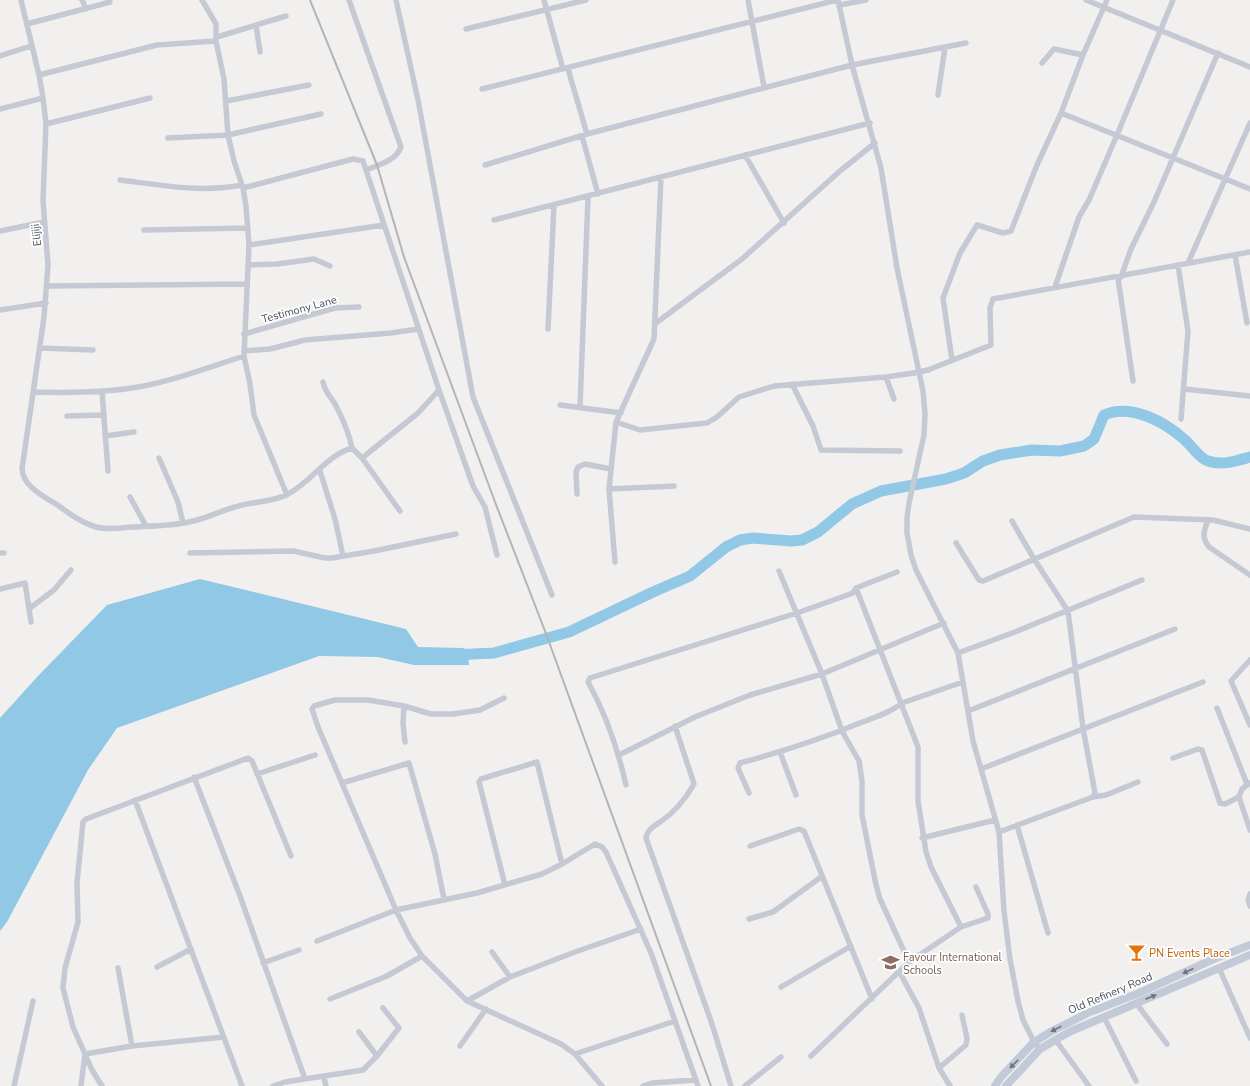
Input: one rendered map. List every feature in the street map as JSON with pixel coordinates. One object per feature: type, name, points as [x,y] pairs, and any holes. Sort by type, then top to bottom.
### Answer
[{"type":"main road","name":"Old Refinery Road","points":[[995,1086],[1001,1077],[1034,1042],[1078,1017],[1139,993],[1216,958],[1250,945]]},
{"type":"main road","name":"Old Refinery Road","points":[[1006,1086],[1040,1049],[1055,1039],[1250,955]]},
{"type":"street","name":"Elijiji","points":[[21,0],[39,75],[46,124],[43,179],[44,222],[48,254],[48,286],[46,303],[22,474],[27,483],[40,494],[88,524],[101,528],[146,526]]},
{"type":"street","points":[[82,0],[86,8]]},
{"type":"street","points":[[204,0],[215,20],[216,39],[224,79],[228,135],[234,162],[242,187],[248,228],[249,245],[246,284],[244,354],[254,415],[287,495]]},
{"type":"street","points":[[349,0],[401,147],[399,153],[391,159],[366,170]]},
{"type":"street","points":[[396,0],[418,100],[473,397],[552,595]]},
{"type":"street","points":[[544,0],[584,135],[598,194]]},
{"type":"street","points":[[466,29],[586,0]]},
{"type":"street","points":[[748,0],[764,87]]},
{"type":"street","points":[[482,89],[752,21],[838,2],[866,0]]},
{"type":"street","points":[[1086,0],[1161,29],[1250,67]]},
{"type":"street","points":[[952,360],[943,298],[960,253],[977,225],[1003,233],[1011,231],[1037,165],[1061,113],[1083,55],[1107,0]]},
{"type":"street","points":[[1055,287],[1079,217],[1089,200],[1118,135],[1173,0]]},
{"type":"street","points":[[27,24],[110,2]]},
{"type":"street","points":[[838,2],[852,65],[870,123],[881,168],[897,268],[923,391],[926,414],[924,435],[920,462],[909,503],[907,533],[911,555],[916,570],[958,653],[968,712],[981,770],[998,832],[1010,959],[1018,1001],[1023,1020],[1034,1042],[1040,1049]]},
{"type":"street","points":[[39,75],[157,45],[216,39],[286,16]]},
{"type":"street","points":[[256,25],[260,52]]},
{"type":"street","points":[[485,164],[584,135],[764,87],[852,65],[966,43]]},
{"type":"street","points":[[0,56],[31,46]]},
{"type":"street","points":[[938,96],[945,47]]},
{"type":"street","points":[[1042,63],[1054,49],[1083,55]]},
{"type":"street","points":[[1133,381],[1120,277],[1218,53]]},
{"type":"street","points":[[226,101],[309,85]]},
{"type":"street","points":[[0,109],[43,98]]},
{"type":"street","points":[[46,124],[150,98]]},
{"type":"street","points":[[1061,113],[1250,189]]},
{"type":"street","points":[[168,138],[228,135],[321,114]]},
{"type":"street","points":[[494,220],[588,197],[870,123]]},
{"type":"street","points":[[1188,264],[1224,179],[1250,123]]},
{"type":"street","points":[[656,323],[742,260],[840,171],[875,144]]},
{"type":"street","points":[[745,155],[784,223]]},
{"type":"street","points":[[120,180],[177,187],[242,187],[353,158],[363,161],[439,390],[473,486],[484,507],[497,555]]},
{"type":"street","points":[[615,562],[609,489],[616,422],[652,348],[656,323],[661,177]]},
{"type":"street","points":[[580,406],[588,197]]},
{"type":"street","points":[[548,329],[554,205]]},
{"type":"street","points":[[0,232],[44,222]]},
{"type":"street","points":[[249,245],[384,225]]},
{"type":"street","points":[[144,230],[248,228]]},
{"type":"street","points":[[616,422],[640,430],[707,423],[717,417],[739,397],[774,386],[886,377],[928,370],[991,345],[990,308],[994,299],[1250,252]]},
{"type":"street","points":[[1235,255],[1247,323]]},
{"type":"street","points":[[248,265],[277,264],[314,259],[330,266]]},
{"type":"street","points":[[1178,265],[1188,325],[1181,419]]},
{"type":"street","points":[[48,286],[246,284]]},
{"type":"street","points":[[0,310],[46,303]]},
{"type":"street","name":"Testimony Lane","points":[[244,334],[335,308],[359,307]]},
{"type":"street","points":[[34,392],[69,393],[102,391],[154,384],[244,354],[305,340],[392,333],[418,329]]},
{"type":"street","points":[[40,348],[94,350]]},
{"type":"street","points":[[886,377],[894,399]]},
{"type":"street","points":[[323,382],[326,393],[334,402],[339,413],[350,439],[352,448],[362,458],[400,511]]},
{"type":"street","points":[[792,384],[813,426],[821,450],[900,451]]},
{"type":"street","points":[[1184,389],[1250,396]]},
{"type":"street","points":[[362,458],[418,413],[439,390]]},
{"type":"street","points":[[102,391],[108,471]]},
{"type":"street","points":[[560,405],[580,406],[621,413]]},
{"type":"street","points":[[67,416],[104,415]]},
{"type":"street","points":[[105,436],[134,432]]},
{"type":"street","points":[[130,496],[146,526],[199,520],[234,507],[269,501],[287,495],[303,485],[341,453],[352,448]]},
{"type":"street","points":[[159,458],[178,502],[183,523]]},
{"type":"street","points":[[577,494],[576,472],[578,467],[585,464],[612,469]]},
{"type":"street","points":[[320,471],[335,519],[343,556]]},
{"type":"street","points":[[609,489],[674,486]]},
{"type":"street","points":[[956,543],[980,581],[1134,517],[1208,520],[1250,529]]},
{"type":"street","points":[[1208,520],[1202,538],[1204,541],[1209,547],[1250,576]]},
{"type":"street","points":[[1012,521],[1034,559],[1068,611],[1074,668],[1083,728],[1096,793],[1093,797]]},
{"type":"street","points":[[190,553],[293,551],[325,558],[374,551],[456,534]]},
{"type":"street","points":[[30,608],[54,590],[71,570]]},
{"type":"street","points":[[779,571],[822,674],[842,731],[859,761],[862,771],[862,815],[876,885],[880,899],[909,962]]},
{"type":"street","points":[[626,785],[619,755],[596,697],[588,682],[590,678],[797,613],[853,593],[856,588],[897,572]]},
{"type":"street","points":[[958,653],[1068,611],[1142,580]]},
{"type":"street","points":[[0,588],[25,583],[32,622]]},
{"type":"street","points":[[856,588],[918,747],[917,785],[922,838],[931,867],[961,926]]},
{"type":"street","points":[[619,755],[675,726],[750,695],[822,674],[944,623]]},
{"type":"street","points":[[968,712],[1074,668],[1175,629]]},
{"type":"street","points":[[1250,660],[1231,681],[1250,725]]},
{"type":"street","points":[[748,793],[738,764],[780,752],[842,731],[894,709],[902,703],[963,682]]},
{"type":"street","points":[[981,770],[1083,728],[1203,682]]},
{"type":"street","points":[[504,698],[480,710],[453,714],[431,714],[404,706],[368,700],[335,700],[314,706],[313,713],[396,910],[410,938],[422,956],[467,1001],[524,1028],[551,1038],[576,1054],[602,1086]]},
{"type":"street","points":[[404,706],[403,723],[405,742]]},
{"type":"street","points":[[1217,708],[1249,784],[1239,793],[1239,797],[1250,830]]},
{"type":"street","points":[[675,726],[694,784],[680,806],[672,814],[649,830],[646,838],[712,1024],[731,1086]]},
{"type":"street","points":[[1173,758],[1198,749],[1202,750],[1220,803],[1225,804],[1239,797]]},
{"type":"street","points":[[780,752],[796,794]]},
{"type":"street","points":[[257,774],[315,755]]},
{"type":"street","points":[[102,1086],[73,1027],[63,988],[63,981],[78,922],[77,883],[82,826],[86,819],[194,777],[248,758],[252,761],[291,856]]},
{"type":"street","points":[[504,885],[479,782],[481,779],[536,762],[538,764],[562,864]]},
{"type":"street","points":[[342,783],[409,763],[435,854],[444,899]]},
{"type":"street","points":[[194,777],[240,896],[305,1079]]},
{"type":"street","points":[[998,832],[1093,797],[1106,795],[1138,782]]},
{"type":"street","points":[[135,800],[242,1086]]},
{"type":"street","points":[[922,838],[995,820]]},
{"type":"street","points":[[1017,825],[1048,932]]},
{"type":"street","points":[[750,846],[802,829],[872,999]]},
{"type":"street","points":[[317,941],[396,910],[477,893],[542,874],[595,844],[602,847],[641,930],[698,1086]]},
{"type":"street","points":[[749,919],[773,912],[821,877]]},
{"type":"street","points":[[811,1056],[900,973],[909,962],[961,926],[988,916],[976,887]]},
{"type":"street","points":[[1250,894],[1248,900],[1250,906]]},
{"type":"street","points":[[467,1001],[510,977],[574,952],[641,930]]},
{"type":"street","points":[[781,987],[851,946]]},
{"type":"street","points":[[157,967],[191,949]]},
{"type":"street","points":[[263,963],[299,950]]},
{"type":"street","points":[[492,952],[510,977]]},
{"type":"street","points":[[330,999],[387,976],[422,956]]},
{"type":"street","points":[[118,968],[132,1046]]},
{"type":"street","points":[[1219,968],[1250,1038]]},
{"type":"street","points":[[900,973],[919,1008],[939,1068],[950,1086]]},
{"type":"street","points":[[14,1086],[33,1001]]},
{"type":"street","points":[[1136,1003],[1167,1044]]},
{"type":"street","points":[[273,1086],[285,1082],[364,1070],[399,1028],[383,1008]]},
{"type":"street","points":[[460,1046],[486,1009]]},
{"type":"street","points":[[939,1068],[966,1045],[967,1038],[962,1015]]},
{"type":"street","points":[[1104,1017],[1136,1081]]},
{"type":"street","points":[[576,1054],[675,1021]]},
{"type":"street","points":[[359,1032],[377,1056]]},
{"type":"street","points":[[85,1054],[132,1046],[224,1037]]},
{"type":"street","points":[[1055,1039],[1089,1086]]},
{"type":"street","points":[[81,1086],[85,1054]]},
{"type":"street","points":[[745,1086],[781,1057]]},
{"type":"street","points":[[324,1077],[326,1086]]},
{"type":"street","points":[[643,1086],[652,1083],[696,1080]]},
{"type":"water","points":[[200,579],[406,629],[418,647],[464,648],[468,655],[469,665],[414,665],[378,657],[319,656],[117,728],[88,770],[7,922],[0,931],[0,718],[37,677],[107,605]]},
{"type":"waterway","points":[[453,655],[494,653],[569,632],[690,576],[726,547],[740,540],[753,538],[791,541],[802,540],[818,532],[852,504],[881,491],[946,479],[964,473],[983,461],[1000,455],[1032,450],[1060,451],[1084,446],[1094,439],[1104,415],[1114,412],[1125,411],[1136,413],[1158,421],[1177,433],[1196,452],[1208,461],[1224,463],[1250,457]]},
{"type":"railway","points":[[310,0],[377,165],[404,257],[495,502],[545,631],[711,1086]]},
{"type":"place","name":"PN Events Place","points":[[1136,953]]},
{"type":"place","name":"Favour International Schools","points":[[890,963]]}]
